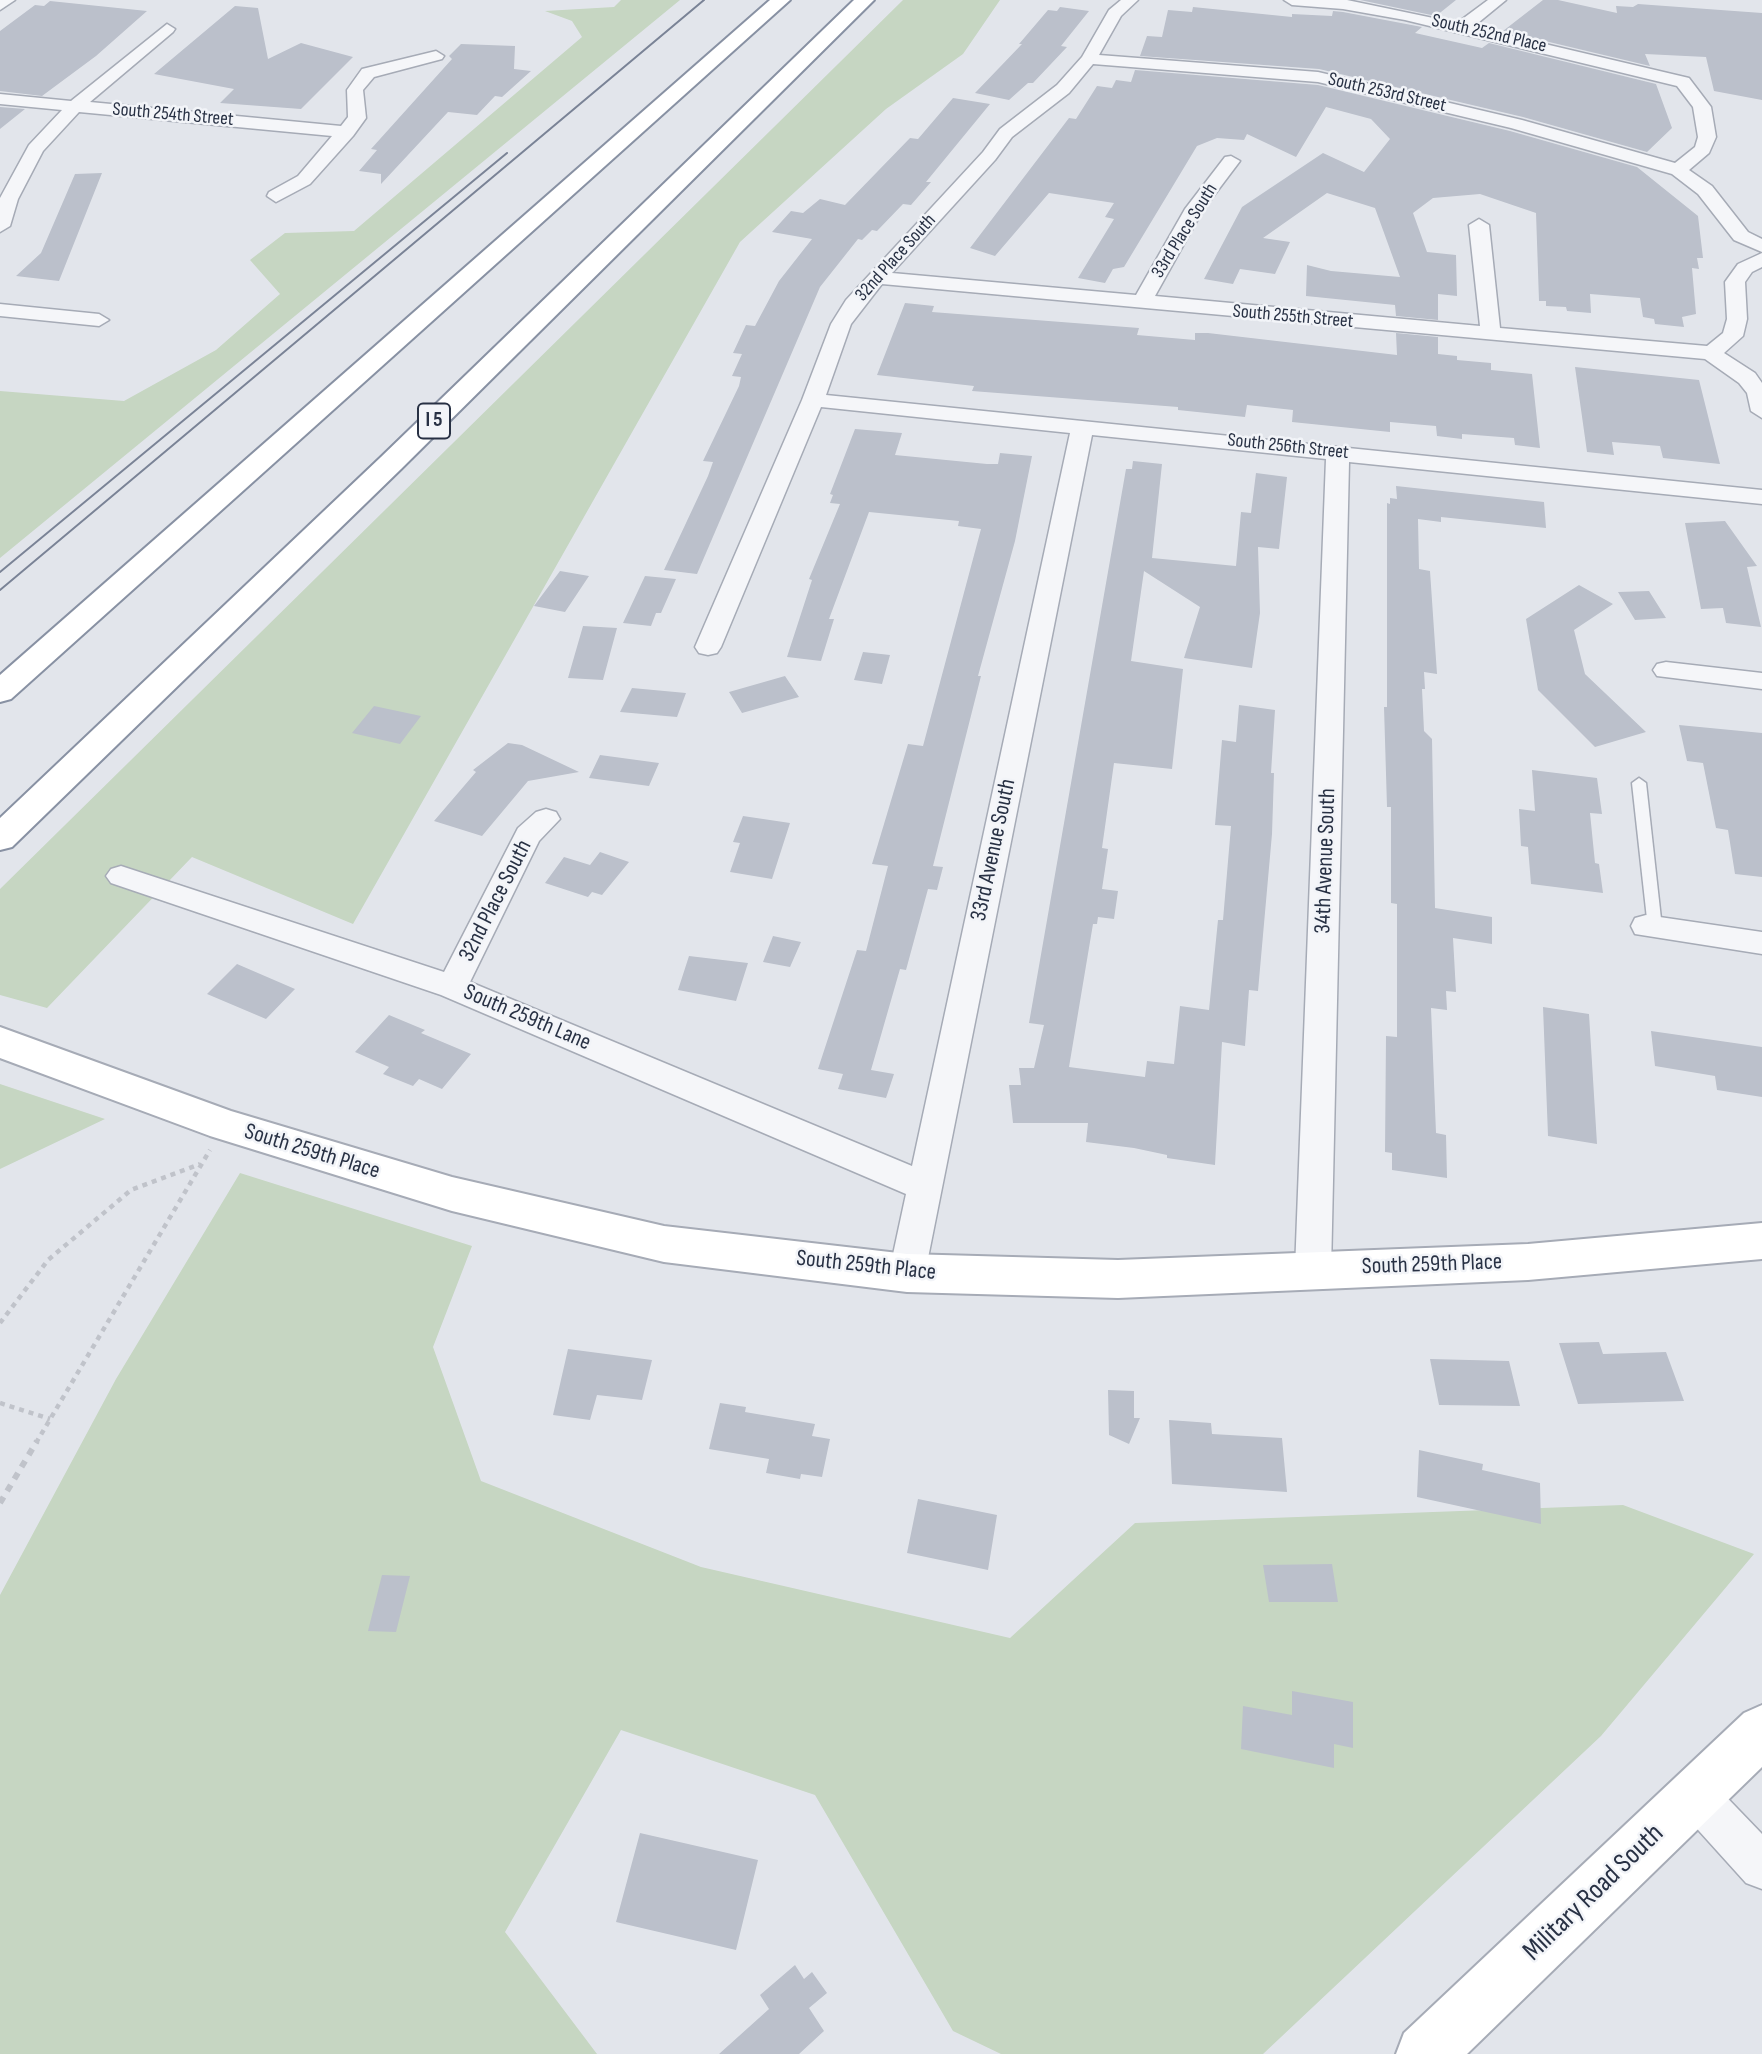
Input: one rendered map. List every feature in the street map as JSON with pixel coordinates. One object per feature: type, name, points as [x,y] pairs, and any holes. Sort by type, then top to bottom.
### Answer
[{"type":"main road","points":[[0,692],[781,0]]},
{"type":"main road","name":"I 5","points":[[0,838],[401,454],[865,0]]},
{"type":"main road","name":"South 259th Place","points":[[0,1042],[225,1125],[452,1194],[664,1244],[907,1273],[1118,1279],[1528,1262],[1762,1241]]},
{"type":"main road","name":"Military Road South","points":[[1425,2054],[1762,1731]]},
{"type":"street","points":[[0,5],[7,0]]},
{"type":"street","name":"32nd Place South","points":[[708,647],[813,400],[841,324],[856,300],[989,156],[1006,133],[1023,117],[1063,89],[1089,59],[1115,13],[1130,0]]},
{"type":"street","name":"South 252nd Place","points":[[1292,0],[1343,4],[1462,27],[1683,82],[1702,107],[1707,137],[1703,149],[1678,170]]},
{"type":"street","points":[[1462,27],[1498,0]]},
{"type":"street","points":[[0,226],[9,199],[35,149],[75,106],[167,29]]},
{"type":"street","points":[[276,197],[304,180],[347,132],[357,118],[355,90],[368,73],[436,56]]},
{"type":"street","name":"South 253rd Street","points":[[1089,59],[1318,76],[1443,105],[1678,170]]},
{"type":"street","name":"South 254th Street","points":[[0,99],[347,132]]},
{"type":"street","name":"33rd Place South","points":[[1141,303],[1195,209],[1231,161]]},
{"type":"street","points":[[1678,170],[1705,190],[1741,236],[1762,246]]},
{"type":"street","points":[[1479,225],[1491,335]]},
{"type":"street","points":[[1762,258],[1745,268],[1735,282],[1737,319],[1733,336],[1711,354],[1747,378],[1758,392],[1762,411]]},
{"type":"street","name":"South 255th Street","points":[[876,278],[1711,354]]},
{"type":"street","points":[[0,310],[99,320]]},
{"type":"street","name":"South 256th Street","points":[[813,400],[1762,497]]},
{"type":"street","name":"33rd Avenue South","points":[[907,1273],[1083,426]]},
{"type":"street","name":"34th Avenue South","points":[[1313,1270],[1338,453]]},
{"type":"street","points":[[1666,670],[1762,681]]},
{"type":"street","name":"32nd Place South","points":[[452,986],[528,835],[546,819]]},
{"type":"street","name":"South 259th Lane","points":[[121,876],[452,986],[924,1186]]},
{"type":"street","points":[[1651,927],[1762,943]]},
{"type":"street","points":[[1696,1796],[1762,1867]]},
{"type":"lane","points":[[1639,783],[1651,927]]},
{"type":"path","points":[[0,1503],[225,1125]]},
{"type":"path","points":[[0,1323],[48,1260],[131,1190],[202,1163]]},
{"type":"path","points":[[0,1403],[50,1419]]},
{"type":"green space","points":[[621,0],[680,0],[0,558],[0,391],[124,401],[216,350],[280,294],[250,260],[285,233],[354,231],[582,37],[572,21],[545,11],[614,7]]},
{"type":"green space","points":[[903,0],[1000,0],[963,54],[886,109],[740,242],[353,924],[192,857],[47,1008],[0,995],[0,889]]},
{"type":"green space","points":[[0,1084],[105,1119],[0,1169]]},
{"type":"green space","points":[[240,1173],[472,1246],[433,1347],[481,1481],[701,1567],[1010,1638],[1135,1523],[1623,1505],[1754,1554],[1601,1736],[1263,2054],[1001,2054],[953,2031],[815,1795],[621,1730],[505,1932],[597,2054],[0,2054],[0,1595],[116,1379]]},
{"type":"building","points":[[1360,0],[1456,0],[1436,16]]},
{"type":"building","points":[[1543,0],[1558,0],[1617,13],[1616,6],[1633,7],[1638,4],[1762,13],[1762,100],[1714,91],[1706,57],[1645,54],[1650,66],[1503,31]]},
{"type":"building","points":[[50,1],[147,11],[96,56],[42,96],[0,91],[0,31],[35,5],[44,6]]},
{"type":"building","points":[[235,6],[258,8],[268,59],[301,43],[353,57],[301,109],[220,103],[234,89],[154,74]]},
{"type":"building","points":[[1060,7],[1089,11],[1061,46],[1067,47],[1033,83],[1028,83],[1009,100],[975,93],[1022,44],[1019,44],[1048,10],[1057,11]]},
{"type":"building","points":[[1193,7],[1292,17],[1292,14],[1332,16],[1333,11],[1343,12],[1422,27],[1415,33],[1482,48],[1489,43],[1656,84],[1672,128],[1647,152],[1523,117],[1319,69],[1140,56],[1147,36],[1162,37],[1168,10],[1192,12]]},
{"type":"building","points":[[461,44],[515,46],[514,69],[531,71],[502,97],[495,96],[477,115],[448,112],[381,184],[381,174],[359,171],[377,150],[371,149],[452,59],[449,56]]},
{"type":"building","points":[[1135,70],[1318,85],[1510,131],[1637,167],[1698,216],[1703,258],[1697,258],[1699,269],[1692,268],[1696,314],[1682,317],[1684,327],[1655,324],[1654,319],[1643,317],[1640,298],[1590,294],[1591,313],[1546,306],[1546,301],[1539,301],[1536,213],[1480,194],[1433,198],[1413,213],[1427,252],[1456,255],[1457,296],[1438,294],[1438,320],[1396,316],[1395,305],[1306,296],[1307,265],[1331,271],[1400,277],[1375,208],[1327,193],[1263,238],[1290,242],[1275,274],[1240,269],[1233,284],[1204,279],[1242,207],[1323,153],[1364,172],[1390,139],[1371,119],[1326,107],[1296,157],[1247,134],[1244,140],[1217,138],[1197,146],[1124,267],[1113,269],[1105,283],[1078,278],[1114,219],[1105,217],[1114,203],[1049,193],[995,256],[970,248],[1069,118],[1076,119],[1097,86],[1112,88],[1116,80],[1131,82]]},
{"type":"building","points":[[953,98],[990,104],[926,182],[931,182],[911,205],[903,204],[877,231],[872,230],[862,240],[858,239],[820,287],[697,574],[664,570],[708,476],[713,462],[703,461],[739,386],[741,377],[732,376],[742,354],[733,353],[746,325],[755,326],[779,281],[812,239],[772,232],[791,211],[803,213],[820,199],[845,205],[910,138],[918,139]]},
{"type":"building","points":[[0,107],[25,109],[0,129]]},
{"type":"building","points":[[102,173],[59,281],[16,276],[41,253],[75,174]]},
{"type":"building","points":[[905,303],[934,306],[932,312],[1139,328],[1137,335],[1195,340],[1195,333],[1208,333],[1397,355],[1396,333],[1438,337],[1438,354],[1457,356],[1457,360],[1491,363],[1491,370],[1532,374],[1540,448],[1515,445],[1514,438],[1462,434],[1462,439],[1437,436],[1436,426],[1390,422],[1390,432],[1292,422],[1293,410],[1247,405],[1245,417],[1178,410],[1178,407],[972,391],[974,386],[877,375]]},
{"type":"building","points":[[1575,367],[1699,380],[1720,464],[1663,458],[1660,446],[1612,442],[1614,455],[1587,452]]},
{"type":"building","points":[[855,429],[902,433],[895,455],[987,464],[998,464],[1000,453],[1032,456],[1015,541],[978,676],[981,676],[933,866],[943,867],[937,890],[928,889],[906,970],[900,969],[871,1070],[894,1074],[886,1098],[838,1089],[843,1074],[818,1069],[857,950],[866,951],[888,866],[872,864],[908,744],[923,746],[981,529],[958,526],[959,521],[869,512],[829,619],[834,619],[821,661],[787,657],[812,580],[809,579],[840,504],[830,503],[833,495],[830,494]]},
{"type":"building","points":[[1133,461],[1162,464],[1152,558],[1236,566],[1241,512],[1251,513],[1256,473],[1287,477],[1279,549],[1258,547],[1260,613],[1252,668],[1184,658],[1200,607],[1144,571],[1131,661],[1183,669],[1172,769],[1114,763],[1102,848],[1108,849],[1102,889],[1118,891],[1114,919],[1098,917],[1097,924],[1093,924],[1069,1067],[1145,1077],[1147,1061],[1174,1064],[1180,1006],[1209,1010],[1218,920],[1223,920],[1231,826],[1215,825],[1222,740],[1236,742],[1239,705],[1275,710],[1271,773],[1274,773],[1272,834],[1258,991],[1249,990],[1245,1046],[1222,1042],[1215,1165],[1167,1158],[1167,1155],[1134,1148],[1086,1142],[1088,1123],[1013,1123],[1009,1085],[1021,1085],[1019,1068],[1034,1068],[1044,1025],[1029,1023],[1126,469],[1132,469]]},
{"type":"building","points":[[1396,486],[1544,502],[1546,528],[1441,517],[1441,522],[1418,519],[1419,569],[1430,571],[1437,674],[1424,672],[1425,689],[1422,689],[1424,731],[1432,739],[1435,908],[1492,917],[1492,944],[1453,938],[1456,992],[1446,991],[1447,1010],[1431,1008],[1436,1133],[1446,1135],[1447,1178],[1392,1170],[1392,1153],[1385,1152],[1386,1036],[1397,1037],[1397,904],[1391,903],[1391,807],[1387,807],[1384,707],[1387,707],[1387,503],[1390,504],[1390,498],[1397,499]]},
{"type":"building","points":[[1725,521],[1757,566],[1747,567],[1761,627],[1726,623],[1723,608],[1701,609],[1685,523]]},
{"type":"building","points":[[560,571],[589,576],[565,612],[534,606]]},
{"type":"building","points":[[645,576],[676,579],[661,613],[656,613],[651,626],[623,623]]},
{"type":"building","points":[[1579,585],[1613,604],[1574,630],[1585,674],[1646,732],[1595,747],[1538,690],[1526,619]]},
{"type":"building","points":[[1649,591],[1666,618],[1635,620],[1618,592]]},
{"type":"building","points":[[583,626],[617,628],[603,680],[568,678]]},
{"type":"building","points":[[863,652],[890,655],[882,684],[854,680]]},
{"type":"building","points":[[785,676],[799,697],[742,713],[729,692]]},
{"type":"building","points":[[632,688],[686,693],[677,717],[620,712]]},
{"type":"building","points":[[374,706],[421,716],[400,744],[352,733]]},
{"type":"building","points":[[1679,725],[1762,733],[1762,877],[1735,874],[1728,830],[1716,828],[1703,763],[1687,761]]},
{"type":"building","points":[[508,743],[522,745],[579,772],[528,781],[482,836],[434,821],[476,772],[473,770]]},
{"type":"building","points":[[600,755],[659,763],[649,786],[589,778]]},
{"type":"building","points":[[1532,770],[1597,778],[1602,814],[1590,813],[1595,863],[1599,864],[1603,893],[1531,884],[1528,847],[1521,846],[1519,809],[1535,811]]},
{"type":"building","points":[[743,816],[790,823],[772,879],[730,872],[740,843],[733,842]]},
{"type":"building","points":[[600,852],[629,862],[602,895],[592,892],[588,897],[545,883],[564,857],[590,865]]},
{"type":"building","points":[[773,936],[801,942],[790,967],[763,962]]},
{"type":"building","points":[[689,956],[748,963],[736,1001],[678,990]]},
{"type":"building","points":[[237,964],[295,989],[266,1019],[207,994]]},
{"type":"building","points":[[1543,1007],[1589,1014],[1597,1144],[1548,1136]]},
{"type":"building","points":[[389,1015],[425,1030],[421,1033],[471,1054],[442,1089],[419,1079],[413,1086],[383,1074],[389,1067],[355,1052]]},
{"type":"building","points":[[1651,1031],[1762,1047],[1762,1097],[1717,1090],[1715,1076],[1655,1066]]},
{"type":"building","points":[[1599,1342],[1603,1354],[1666,1352],[1684,1401],[1578,1404],[1559,1343]]},
{"type":"building","points":[[568,1349],[652,1360],[642,1400],[597,1395],[590,1420],[553,1415]]},
{"type":"building","points":[[1430,1359],[1509,1361],[1520,1406],[1439,1405]]},
{"type":"building","points":[[1108,1390],[1134,1391],[1134,1418],[1140,1418],[1129,1444],[1109,1435]]},
{"type":"building","points":[[720,1403],[746,1407],[745,1412],[815,1424],[812,1436],[830,1439],[822,1477],[801,1474],[800,1479],[766,1473],[769,1459],[709,1449]]},
{"type":"building","points":[[1169,1420],[1211,1423],[1212,1434],[1282,1438],[1287,1492],[1172,1484]]},
{"type":"building","points":[[1419,1450],[1483,1464],[1482,1470],[1540,1483],[1541,1524],[1417,1497]]},
{"type":"building","points":[[918,1499],[997,1515],[988,1570],[907,1553]]},
{"type":"building","points":[[1332,1564],[1338,1602],[1269,1602],[1263,1565]]},
{"type":"building","points":[[382,1575],[410,1576],[396,1632],[368,1631]]},
{"type":"building","points":[[1292,1691],[1353,1702],[1353,1748],[1334,1744],[1334,1768],[1241,1749],[1243,1706],[1292,1715]]},
{"type":"building","points":[[640,1833],[758,1860],[736,1950],[616,1922]]},
{"type":"building","points":[[795,1965],[804,1979],[812,1972],[827,1993],[809,2008],[824,2031],[799,2054],[719,2054],[769,2009],[760,1995]]},
{"type":"tram line","points":[[0,590],[704,0]]},
{"type":"tram line","points":[[0,572],[507,153]]}]
